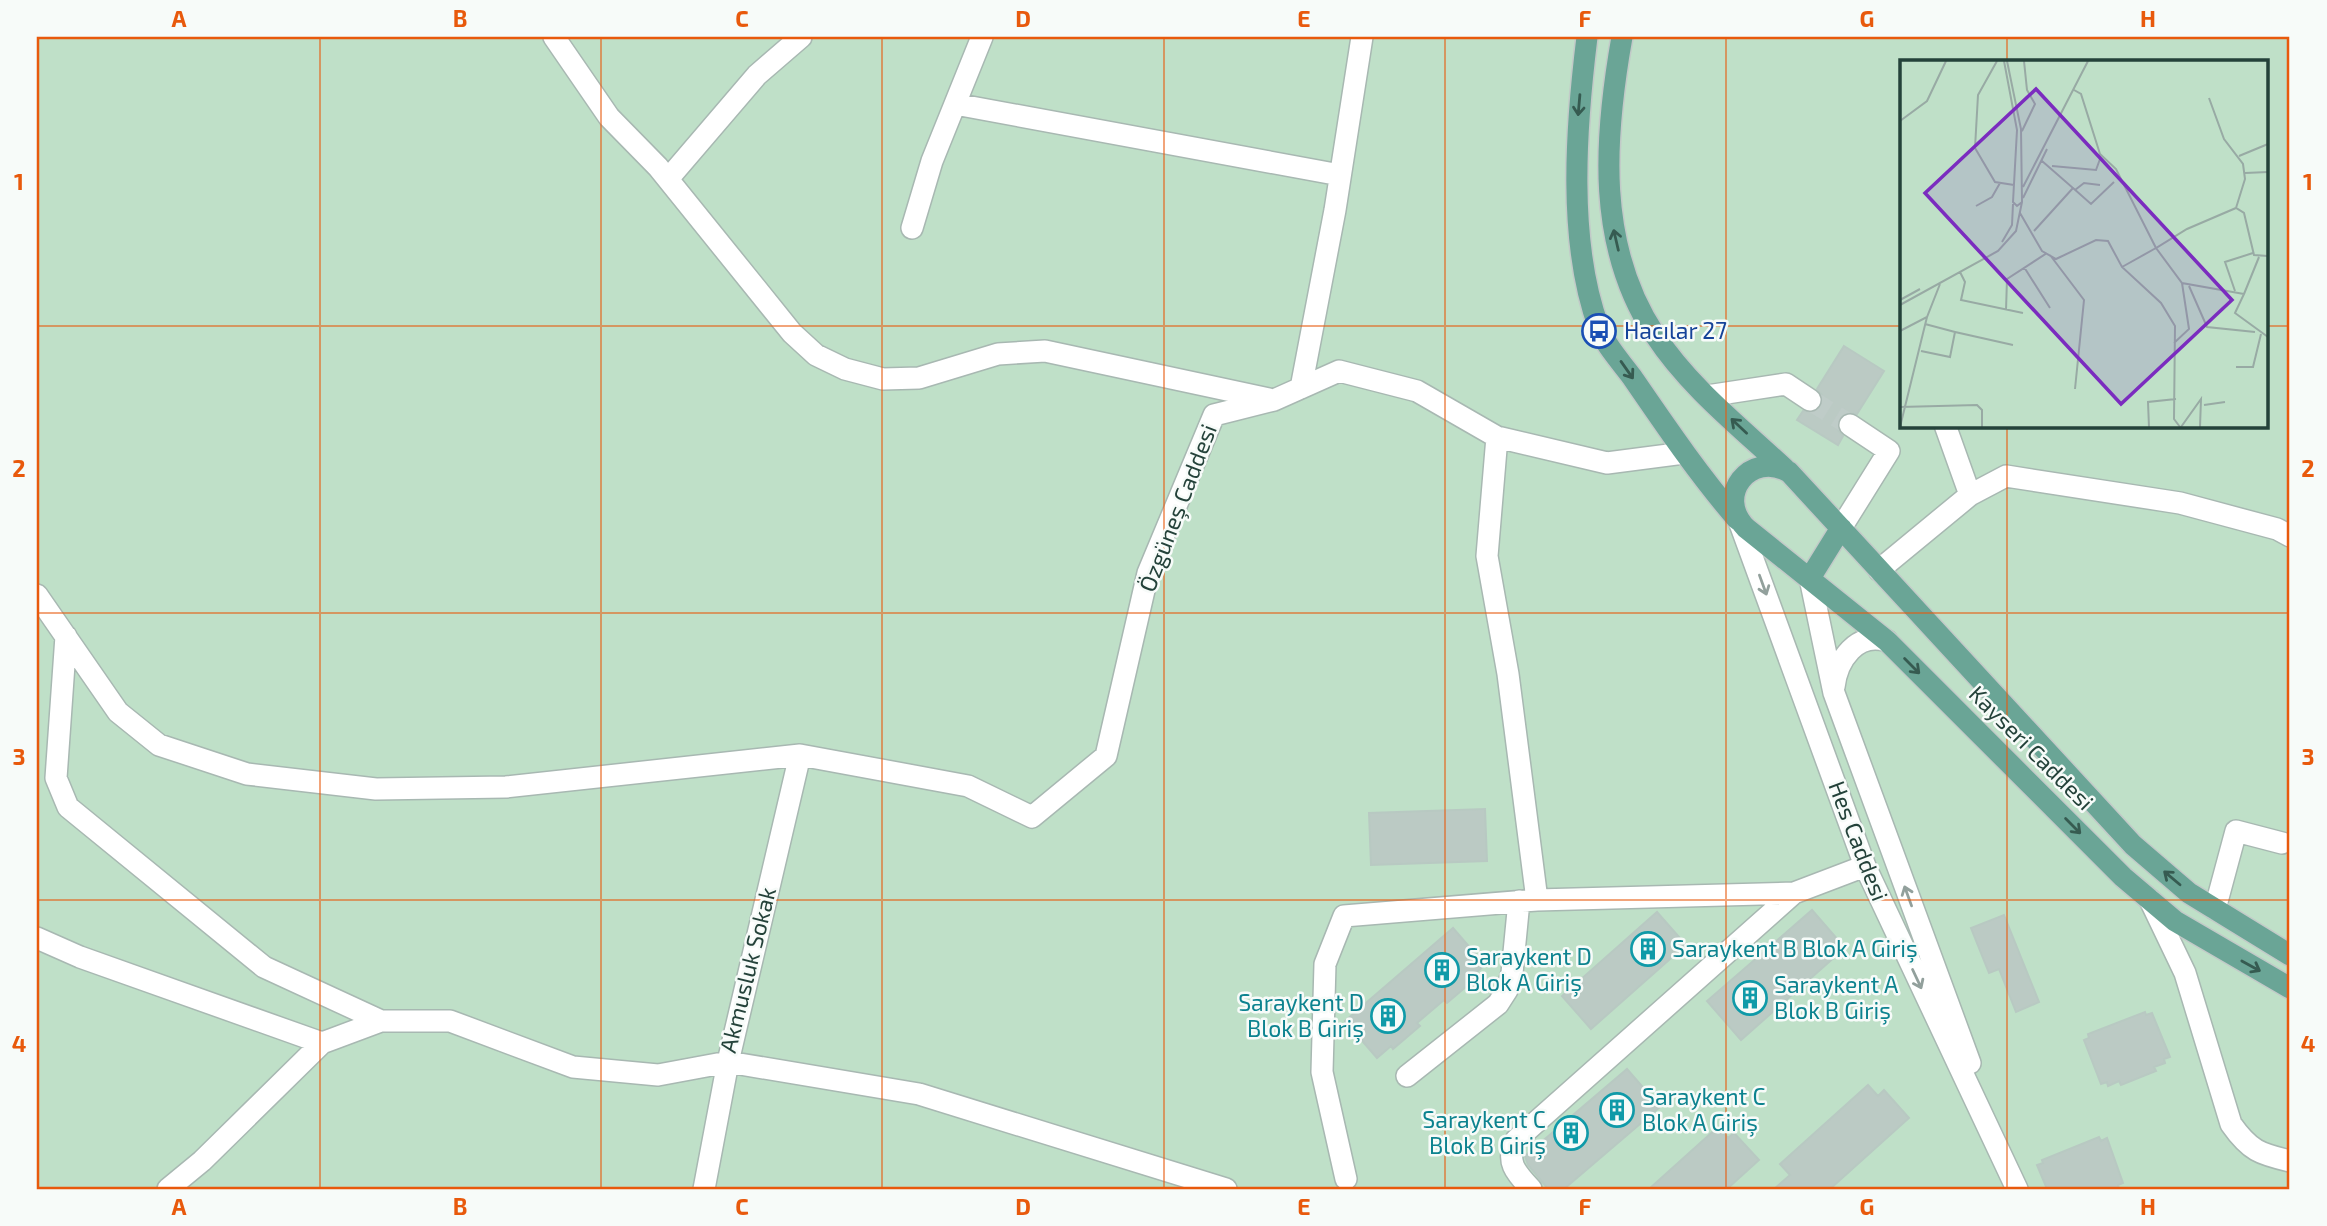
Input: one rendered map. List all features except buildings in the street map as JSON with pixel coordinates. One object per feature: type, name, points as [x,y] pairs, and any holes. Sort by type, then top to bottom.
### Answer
[{"type":"main road","name":"Kayseri Caddesi","points":[[1587,37],[1578,109],[1577,195],[1586,279],[1599,331],[1685,453],[1743,525],[1887,641],[2123,877],[2175,921],[2290,988]]},
{"type":"main road","name":"Kayseri Caddesi","points":[[1622,37],[1613,87],[1608,208],[1624,273],[1655,335],[1707,396],[1792,476],[2133,845],[2189,893],[2290,955]]},
{"type":"main road","points":[[1743,525],[1732,502],[1737,483],[1743,475],[1760,466],[1780,467],[1792,476]]},
{"type":"main road","points":[[1810,578],[1841,528]]},
{"type":"street","points":[[554,37],[609,117],[668,179],[792,333],[817,355],[845,369],[883,379],[919,378],[998,354],[1045,351],[1274,400]]},
{"type":"street","points":[[668,179],[758,75],[801,37]]},
{"type":"street","points":[[912,228],[932,161],[982,37]]},
{"type":"street","points":[[1301,388],[1363,37]]},
{"type":"street","points":[[955,104],[1340,175]]},
{"type":"street","name":"Özgüneş Caddesi","points":[[800,755],[968,786],[1032,817],[1106,756],[1147,573],[1214,415],[1274,400],[1339,371],[1417,391],[1497,437],[1607,463],[1685,453]]},
{"type":"street","points":[[1707,396],[1786,384],[1810,400]]},
{"type":"street","points":[[1841,528],[1889,451],[1850,425]]},
{"type":"street","points":[[1946,427],[1970,495]]},
{"type":"street","points":[[1407,1076],[1498,1004],[1507,990],[1528,900],[1508,674],[1487,556],[1497,437]]},
{"type":"street","points":[[1880,570],[1970,495],[2006,476],[2180,503],[2277,529],[2290,536]]},
{"type":"street","name":"Hes Caddesi","points":[[1743,525],[1865,866],[2017,1189]]},
{"type":"street","name":"Hes Caddesi","points":[[1810,578],[1834,693],[2017,1189]]},
{"type":"street","points":[[37,595],[118,712],[159,745],[247,774],[376,789],[506,787],[800,755]]},
{"type":"street","points":[[66,636],[56,778],[68,807],[264,967],[381,1021]]},
{"type":"street","points":[[1834,693],[1836,675],[1850,649],[1869,639],[1887,641]]},
{"type":"street","name":"Akmusluk Sokak","points":[[168,1189],[202,1161],[321,1043],[381,1021],[450,1021],[573,1068],[658,1074],[728,1062],[800,755]]},
{"type":"street","points":[[2215,909],[2236,831],[2282,843]]},
{"type":"street","points":[[1346,1179],[1322,1072],[1325,964],[1344,916],[1528,900],[1794,893],[1865,866]]},
{"type":"street","points":[[1531,1189],[1512,1166],[1510,1157],[1517,1140],[1794,893]]},
{"type":"street","points":[[2150,899],[2185,973],[2231,1124],[2243,1141],[2260,1154],[2290,1161]]},
{"type":"street","points":[[37,939],[80,957],[321,1043]]},
{"type":"street","points":[[704,1189],[728,1062],[919,1094],[1226,1189]]},
{"type":"green space","points":[[37,37],[2290,37],[2290,1189],[37,1189]]},
{"type":"tunnel","points":[[1810,400],[1850,425]]},
{"type":"place","name":"Hacılar 27","points":[[1599,331]]},
{"type":"place","name":"Saraykent B Blok A Giriş","points":[[1648,949]]},
{"type":"place","name":"Saraykent D Blok A Giriş","points":[[1442,970]]},
{"type":"place","name":"Saraykent A Blok B Giriş","points":[[1750,998]]},
{"type":"place","name":"Saraykent D Blok B Giriş","points":[[1388,1016]]},
{"type":"place","name":"Saraykent C Blok A Giriş","points":[[1617,1110]]},
{"type":"place","name":"Saraykent C Blok B Giriş","points":[[1571,1133]]}]
